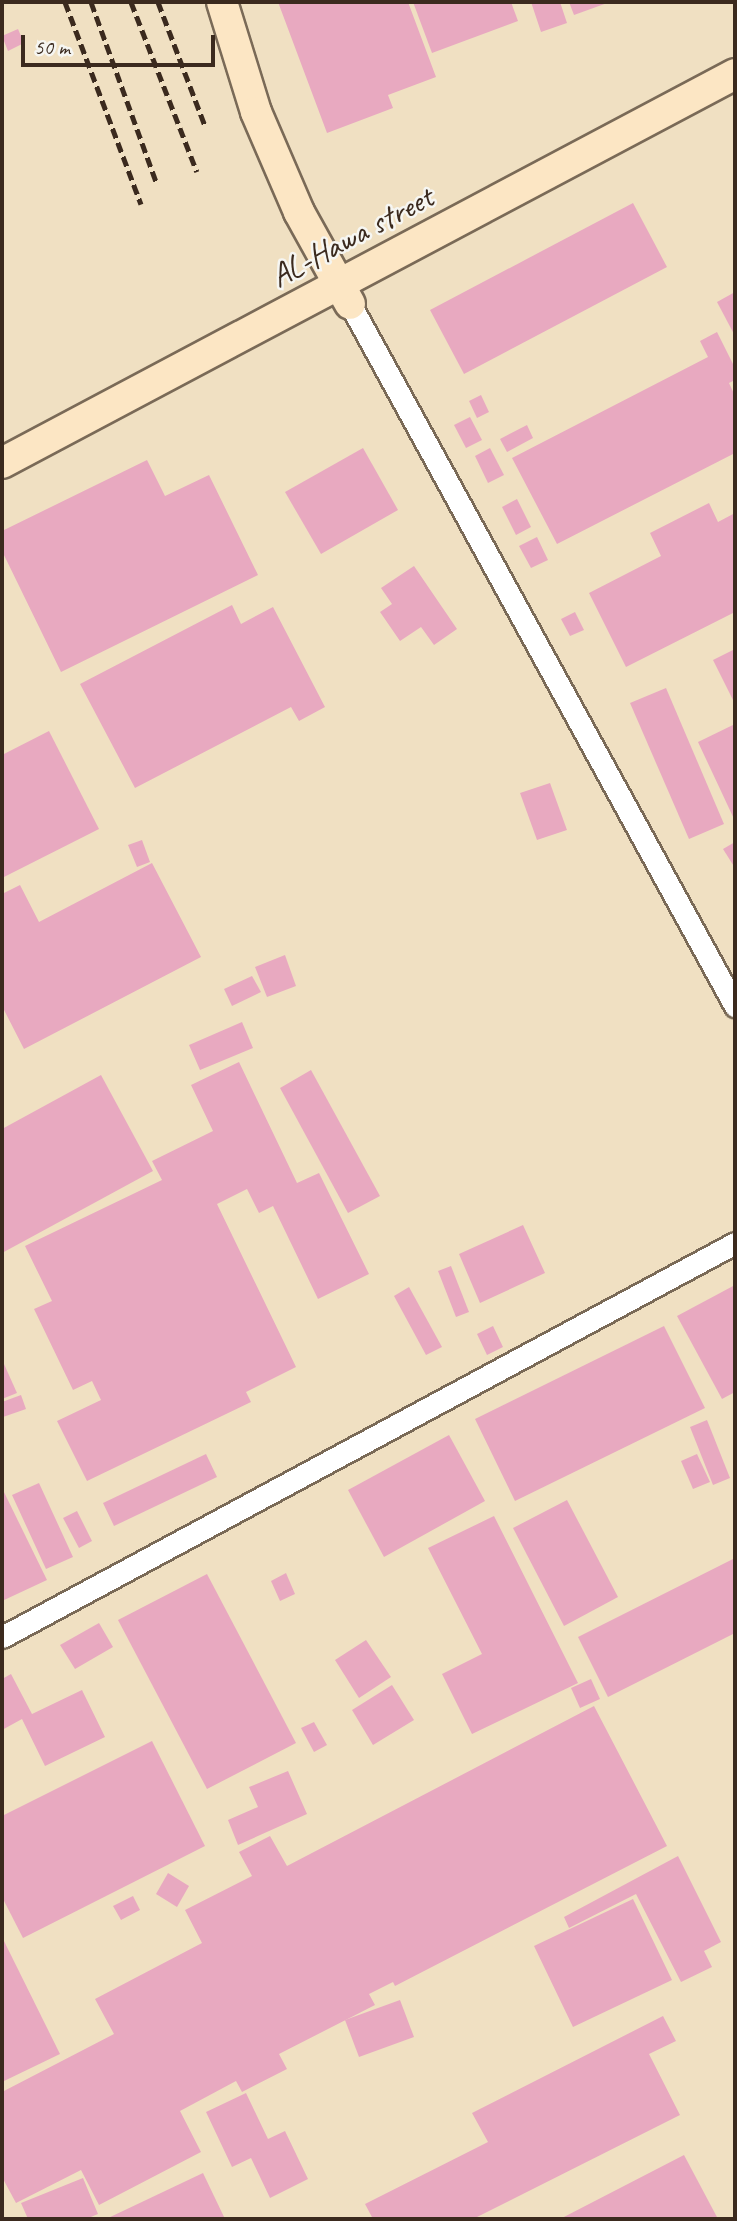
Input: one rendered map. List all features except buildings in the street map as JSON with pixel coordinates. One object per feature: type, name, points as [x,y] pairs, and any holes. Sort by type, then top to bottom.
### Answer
[{"type":"street","points":[[222,2],[256,112],[299,212],[735,1006]]},
{"type":"street","name":"AL-Hawa street","points":[[2,463],[345,294],[735,74]]},
{"type":"street","points":[[2,1637],[735,1242]]},
{"type":"railway","points":[[65,2],[141,204]]},
{"type":"railway","points":[[91,2],[157,184]]},
{"type":"railway","points":[[131,2],[197,172]]},
{"type":"railway","points":[[158,2],[205,126]]}]
